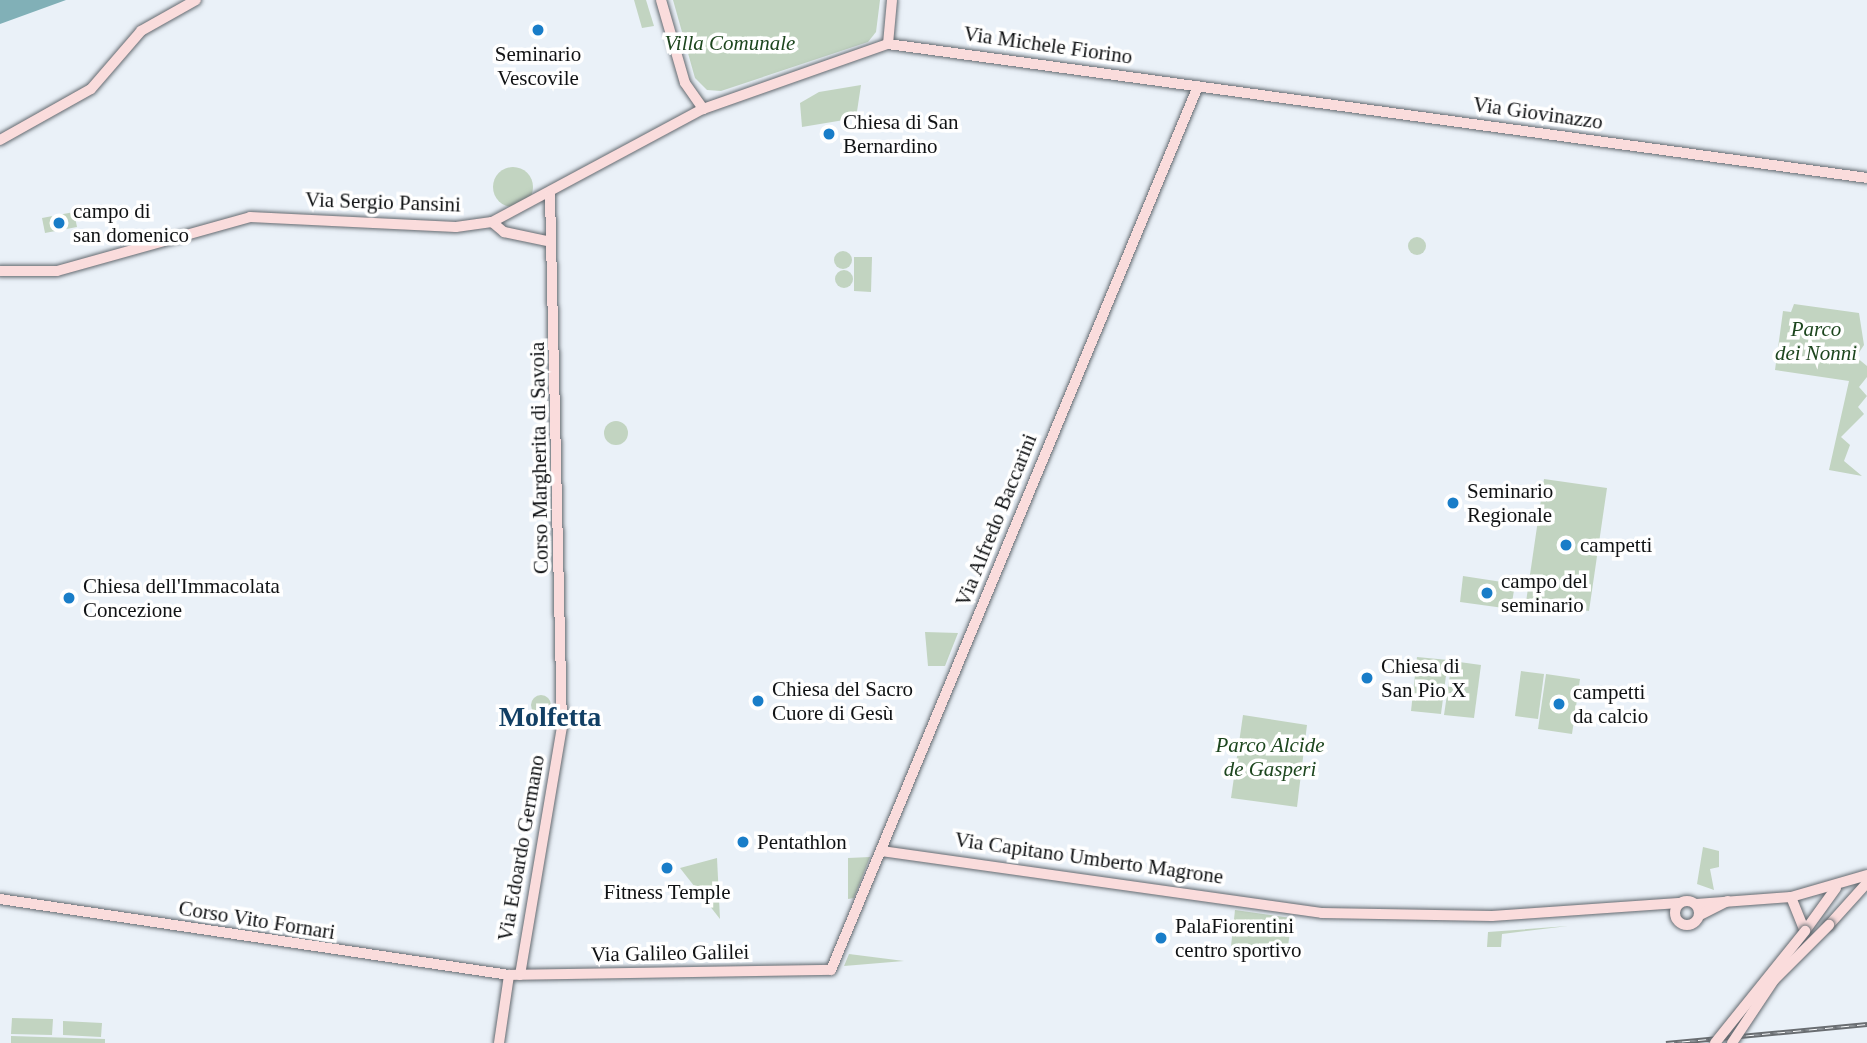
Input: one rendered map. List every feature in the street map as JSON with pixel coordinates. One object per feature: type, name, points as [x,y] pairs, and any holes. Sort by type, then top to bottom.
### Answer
[{"type":"street","points":[[0,140],[91,89],[141,31],[196,0]]},
{"type":"street","points":[[661,0],[685,83],[703,109]]},
{"type":"street","points":[[551,242],[504,232],[492,222],[550,194],[703,109],[888,44],[892,0]]},
{"type":"street","name":"Via Michele Fiorino","points":[[888,44],[1201,86]]},
{"type":"street","name":"Via Giovinazzo","points":[[1201,86],[1867,177]]},
{"type":"street","name":"Via Alfredo Baccarini","points":[[831,970],[1201,86]]},
{"type":"street","name":"Corso Margherita di Savoia","points":[[550,194],[564,673],[562,727]]},
{"type":"street","name":"Via Sergio Pansini","points":[[0,271],[57,271],[201,227],[271,217],[456,227],[492,222]]},
{"type":"street","name":"Via Edoardo Germano","points":[[499,1043],[562,727]]},
{"type":"street","name":"Via Capitano Umberto Magrone","points":[[881,851],[1132,882],[1290,909],[1492,916],[1791,897],[1836,888],[1867,875]]},
{"type":"street","points":[[1732,1043],[1774,980],[1867,883]]},
{"type":"street","points":[[1829,925],[1840,903],[1836,888]]},
{"type":"street","points":[[1715,1043],[1755,986],[1805,931],[1836,888]]},
{"type":"street","points":[[1791,897],[1805,931]]},
{"type":"street","name":"Corso Vito Fornari","points":[[0,899],[514,975]]},
{"type":"street","points":[[1653,906],[1674,917],[1684,926],[1729,901]]},
{"type":"street","points":[[1674,917],[1679,903]]},
{"type":"street","points":[[1696,904],[1700,915]]},
{"type":"street","name":"Via Galileo Galilei","points":[[514,975],[831,970]]},
{"type":"green space","points":[[634,0],[646,0],[654,26],[642,28]]},
{"type":"green space","name":"Villa Comunale","points":[[673,0],[880,0],[876,32],[868,42],[721,91],[707,90],[695,78]]},
{"type":"green space","points":[[861,85],[856,118],[802,127],[800,103],[819,92]]},
{"type":"green space","points":[[513,167],[527,173],[533,187],[527,201],[513,207],[499,201],[493,187],[499,173]]},
{"type":"green space","name":"campo di san domenico","points":[[74,212],[77,227],[45,233],[42,218]]},
{"type":"green space","points":[[1417,237],[1423,240],[1426,246],[1423,252],[1417,255],[1411,252],[1408,246],[1411,240]]},
{"type":"green space","points":[[843,251],[849,254],[852,260],[849,266],[843,269],[837,266],[834,260],[837,254]]},
{"type":"green space","points":[[854,257],[872,257],[871,292],[854,291]]},
{"type":"green space","points":[[844,270],[850,273],[853,279],[850,285],[844,288],[838,285],[835,279],[838,273]]},
{"type":"green space","name":"Parco dei Nonni","points":[[1794,304],[1859,313],[1864,345],[1856,357],[1867,366],[1867,377],[1859,387],[1867,396],[1858,407],[1864,414],[1841,437],[1850,445],[1844,461],[1862,476],[1829,470],[1849,381],[1775,370],[1783,311],[1791,312]]},
{"type":"green space","points":[[616,421],[625,424],[628,433],[625,442],[616,445],[607,442],[604,433],[607,424]]},
{"type":"green space","name":"campetti","points":[[1544,479],[1607,488],[1589,611],[1526,602]]},
{"type":"green space","name":"campo del seminario","points":[[1463,576],[1515,584],[1511,609],[1460,602]]},
{"type":"green space","points":[[925,632],[958,633],[945,666],[928,666]]},
{"type":"green space","points":[[1417,657],[1448,660],[1441,714],[1411,711]]},
{"type":"green space","points":[[1452,661],[1481,665],[1474,718],[1444,715]]},
{"type":"green space","points":[[1521,671],[1544,674],[1538,719],[1515,716]]},
{"type":"green space","name":"campetti da calcio","points":[[1546,674],[1580,679],[1572,734],[1538,729]]},
{"type":"green space","points":[[541,695],[548,698],[551,705],[548,712],[541,715],[534,712],[531,705],[534,698]]},
{"type":"green space","name":"Parco Alcide de Gasperi","points":[[1243,715],[1307,725],[1297,807],[1231,798]]},
{"type":"green space","points":[[1703,847],[1719,851],[1719,867],[1710,869],[1714,890],[1697,884]]},
{"type":"green space","points":[[870,857],[854,898],[848,899],[848,858]]},
{"type":"green space","points":[[717,858],[720,919],[680,868]]},
{"type":"green space","points":[[1235,910],[1292,918],[1287,953],[1231,946]]},
{"type":"green space","points":[[1568,926],[1502,934],[1501,947],[1487,947],[1488,932]]},
{"type":"green space","points":[[849,954],[904,961],[844,966]]},
{"type":"green space","points":[[12,1018],[53,1019],[52,1035],[11,1034]]},
{"type":"green space","points":[[63,1021],[102,1023],[101,1037],[63,1035]]},
{"type":"green space","points":[[11,1036],[105,1039],[105,1043],[11,1043]]},
{"type":"water","points":[[0,0],[66,0],[0,24]]},
{"type":"railway","points":[[1666,1043],[1867,1024]]},
{"type":"place","name":"Seminario Vescovile","points":[[538,30]]},
{"type":"place","name":"Chiesa di San Bernardino","points":[[829,134]]},
{"type":"place","name":"campo di san domenico","points":[[59,223]]},
{"type":"place","name":"Seminario Regionale","points":[[1453,503]]},
{"type":"place","name":"campetti","points":[[1566,545]]},
{"type":"place","name":"campo del seminario","points":[[1487,593]]},
{"type":"place","name":"Chiesa dell'Immacolata Concezione","points":[[69,598]]},
{"type":"place","name":"Chiesa di San Pio X","points":[[1367,678]]},
{"type":"place","name":"Chiesa del Sacro Cuore di Gesù","points":[[758,701]]},
{"type":"place","name":"campetti da calcio","points":[[1559,704]]},
{"type":"place","name":"Pentathlon","points":[[743,842]]},
{"type":"place","name":"Fitness Temple","points":[[667,868]]},
{"type":"place","name":"PalaFiorentini centro sportivo","points":[[1161,938]]},
{"type":"district","name":"Molfetta","points":[[550,717]]}]
